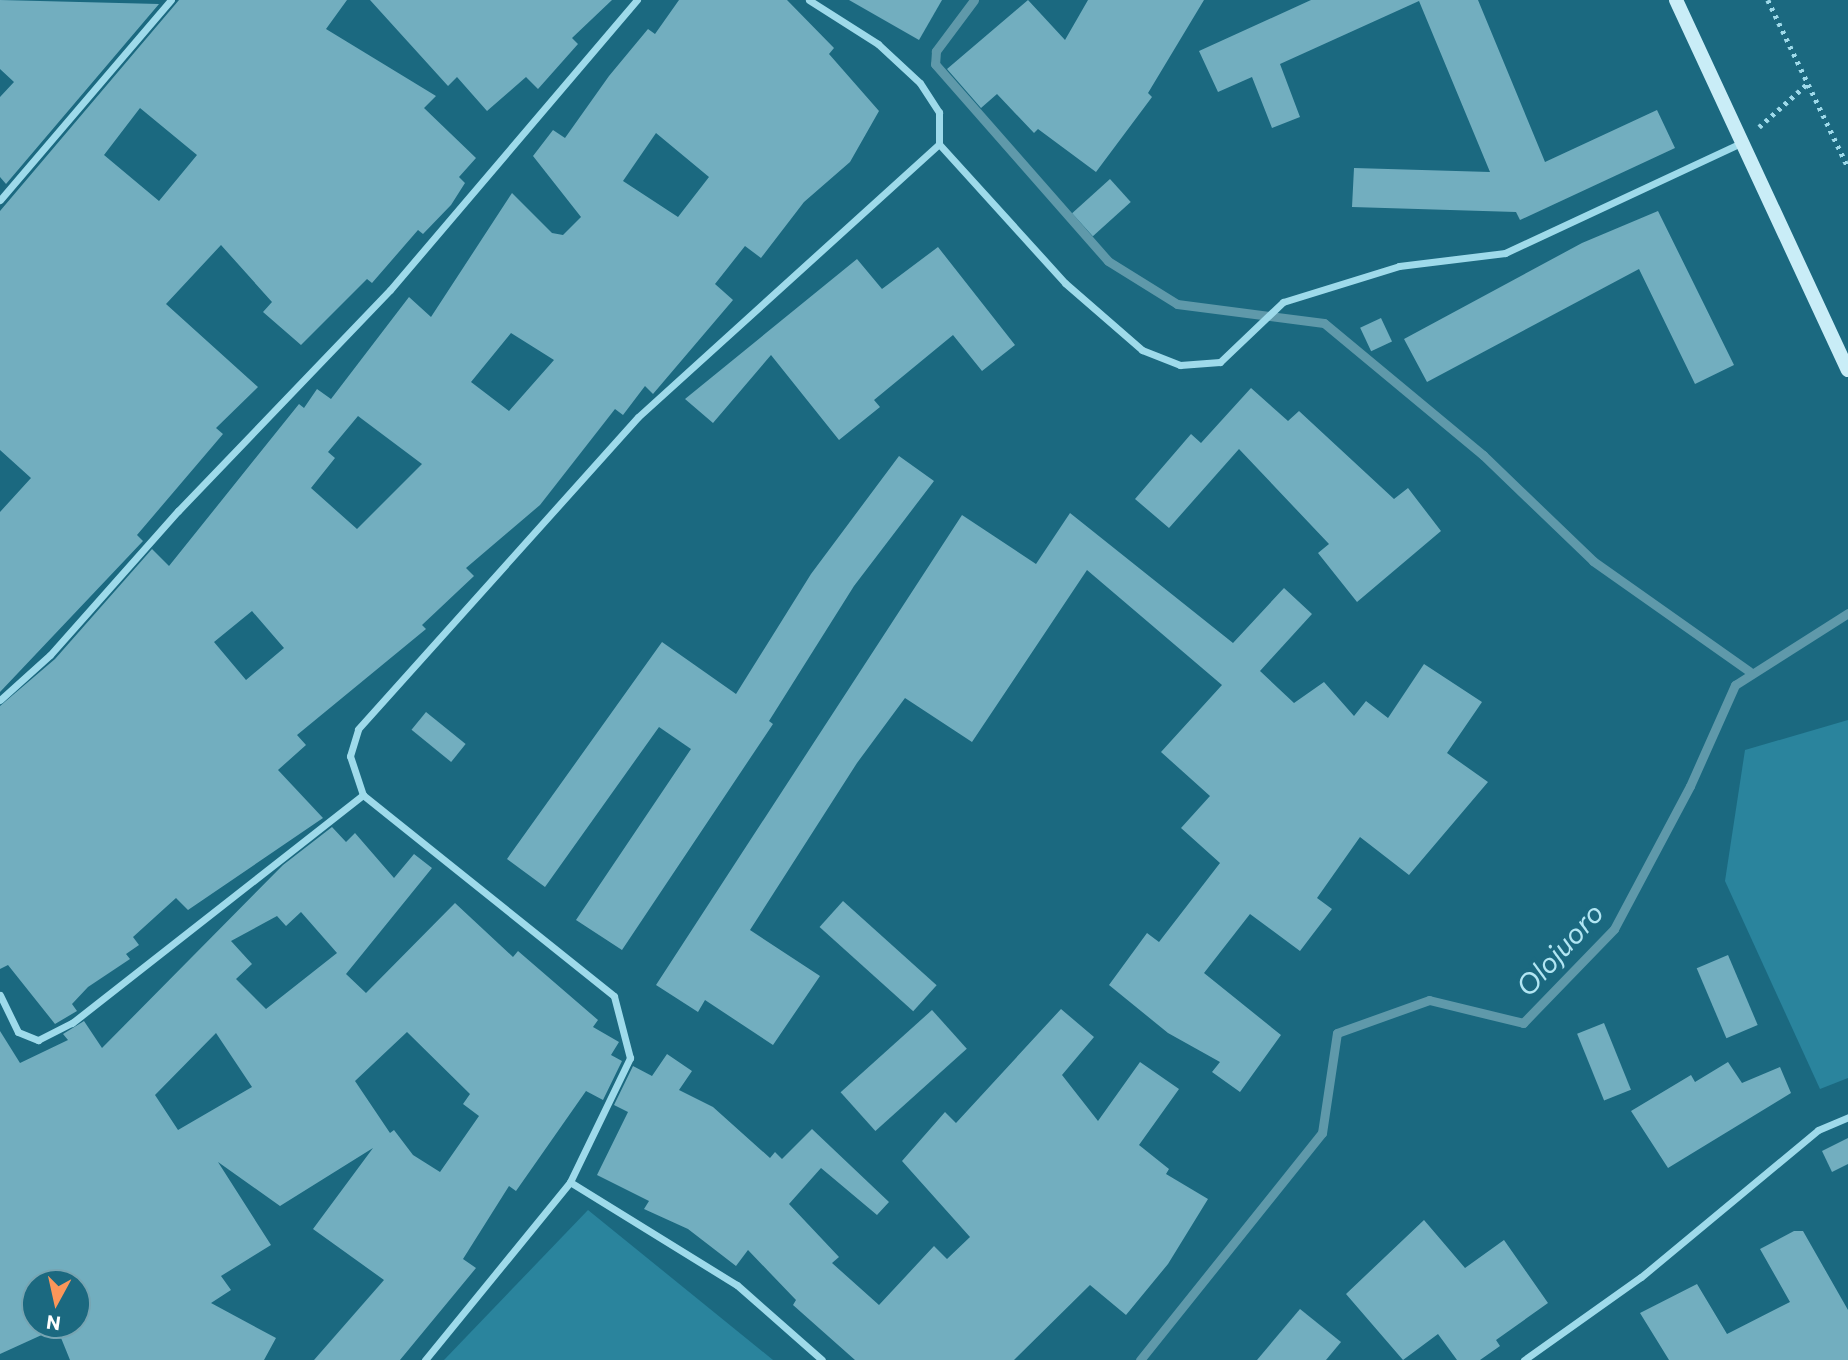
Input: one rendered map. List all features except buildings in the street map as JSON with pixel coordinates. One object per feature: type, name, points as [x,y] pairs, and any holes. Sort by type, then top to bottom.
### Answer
[{"type":"street","points":[[0,200],[170,0]]},
{"type":"street","points":[[0,700],[50,655],[390,289],[637,0]]},
{"type":"street","points":[[809,0],[878,44],[920,83],[939,112],[939,144],[1065,283],[1142,350],[1180,365],[1220,362],[1255,324],[1283,302],[1399,266],[1505,253],[1741,143]]},
{"type":"street","points":[[1676,0],[1848,370]]},
{"type":"street","points":[[425,1360],[570,1182],[630,1058],[614,996],[363,795],[350,756],[370,713],[638,417],[939,144]]},
{"type":"street","points":[[0,995],[18,1032],[38,1041],[72,1023],[363,795]]},
{"type":"street","points":[[1524,1360],[1651,1269],[1818,1130],[1848,1117]]},
{"type":"street","points":[[570,1182],[737,1285],[822,1360]]},
{"type":"path","points":[[1768,0],[1848,167]]},
{"type":"path","points":[[1741,143],[1808,83]]},
{"type":"shaded area","points":[[1848,720],[1848,1078],[1820,1089],[1725,881],[1745,750]]},
{"type":"shaded area","points":[[588,1210],[773,1360],[444,1360]]},
{"type":"waterway","points":[[974,0],[936,51],[935,64],[1108,261],[1177,304],[1324,323],[1483,455],[1593,561],[1749,671]]},
{"type":"waterway","name":"Olojuoro","points":[[1140,1360],[1322,1133],[1337,1033],[1429,1000],[1523,1023],[1614,929],[1690,786],[1735,685],[1848,613]]}]
